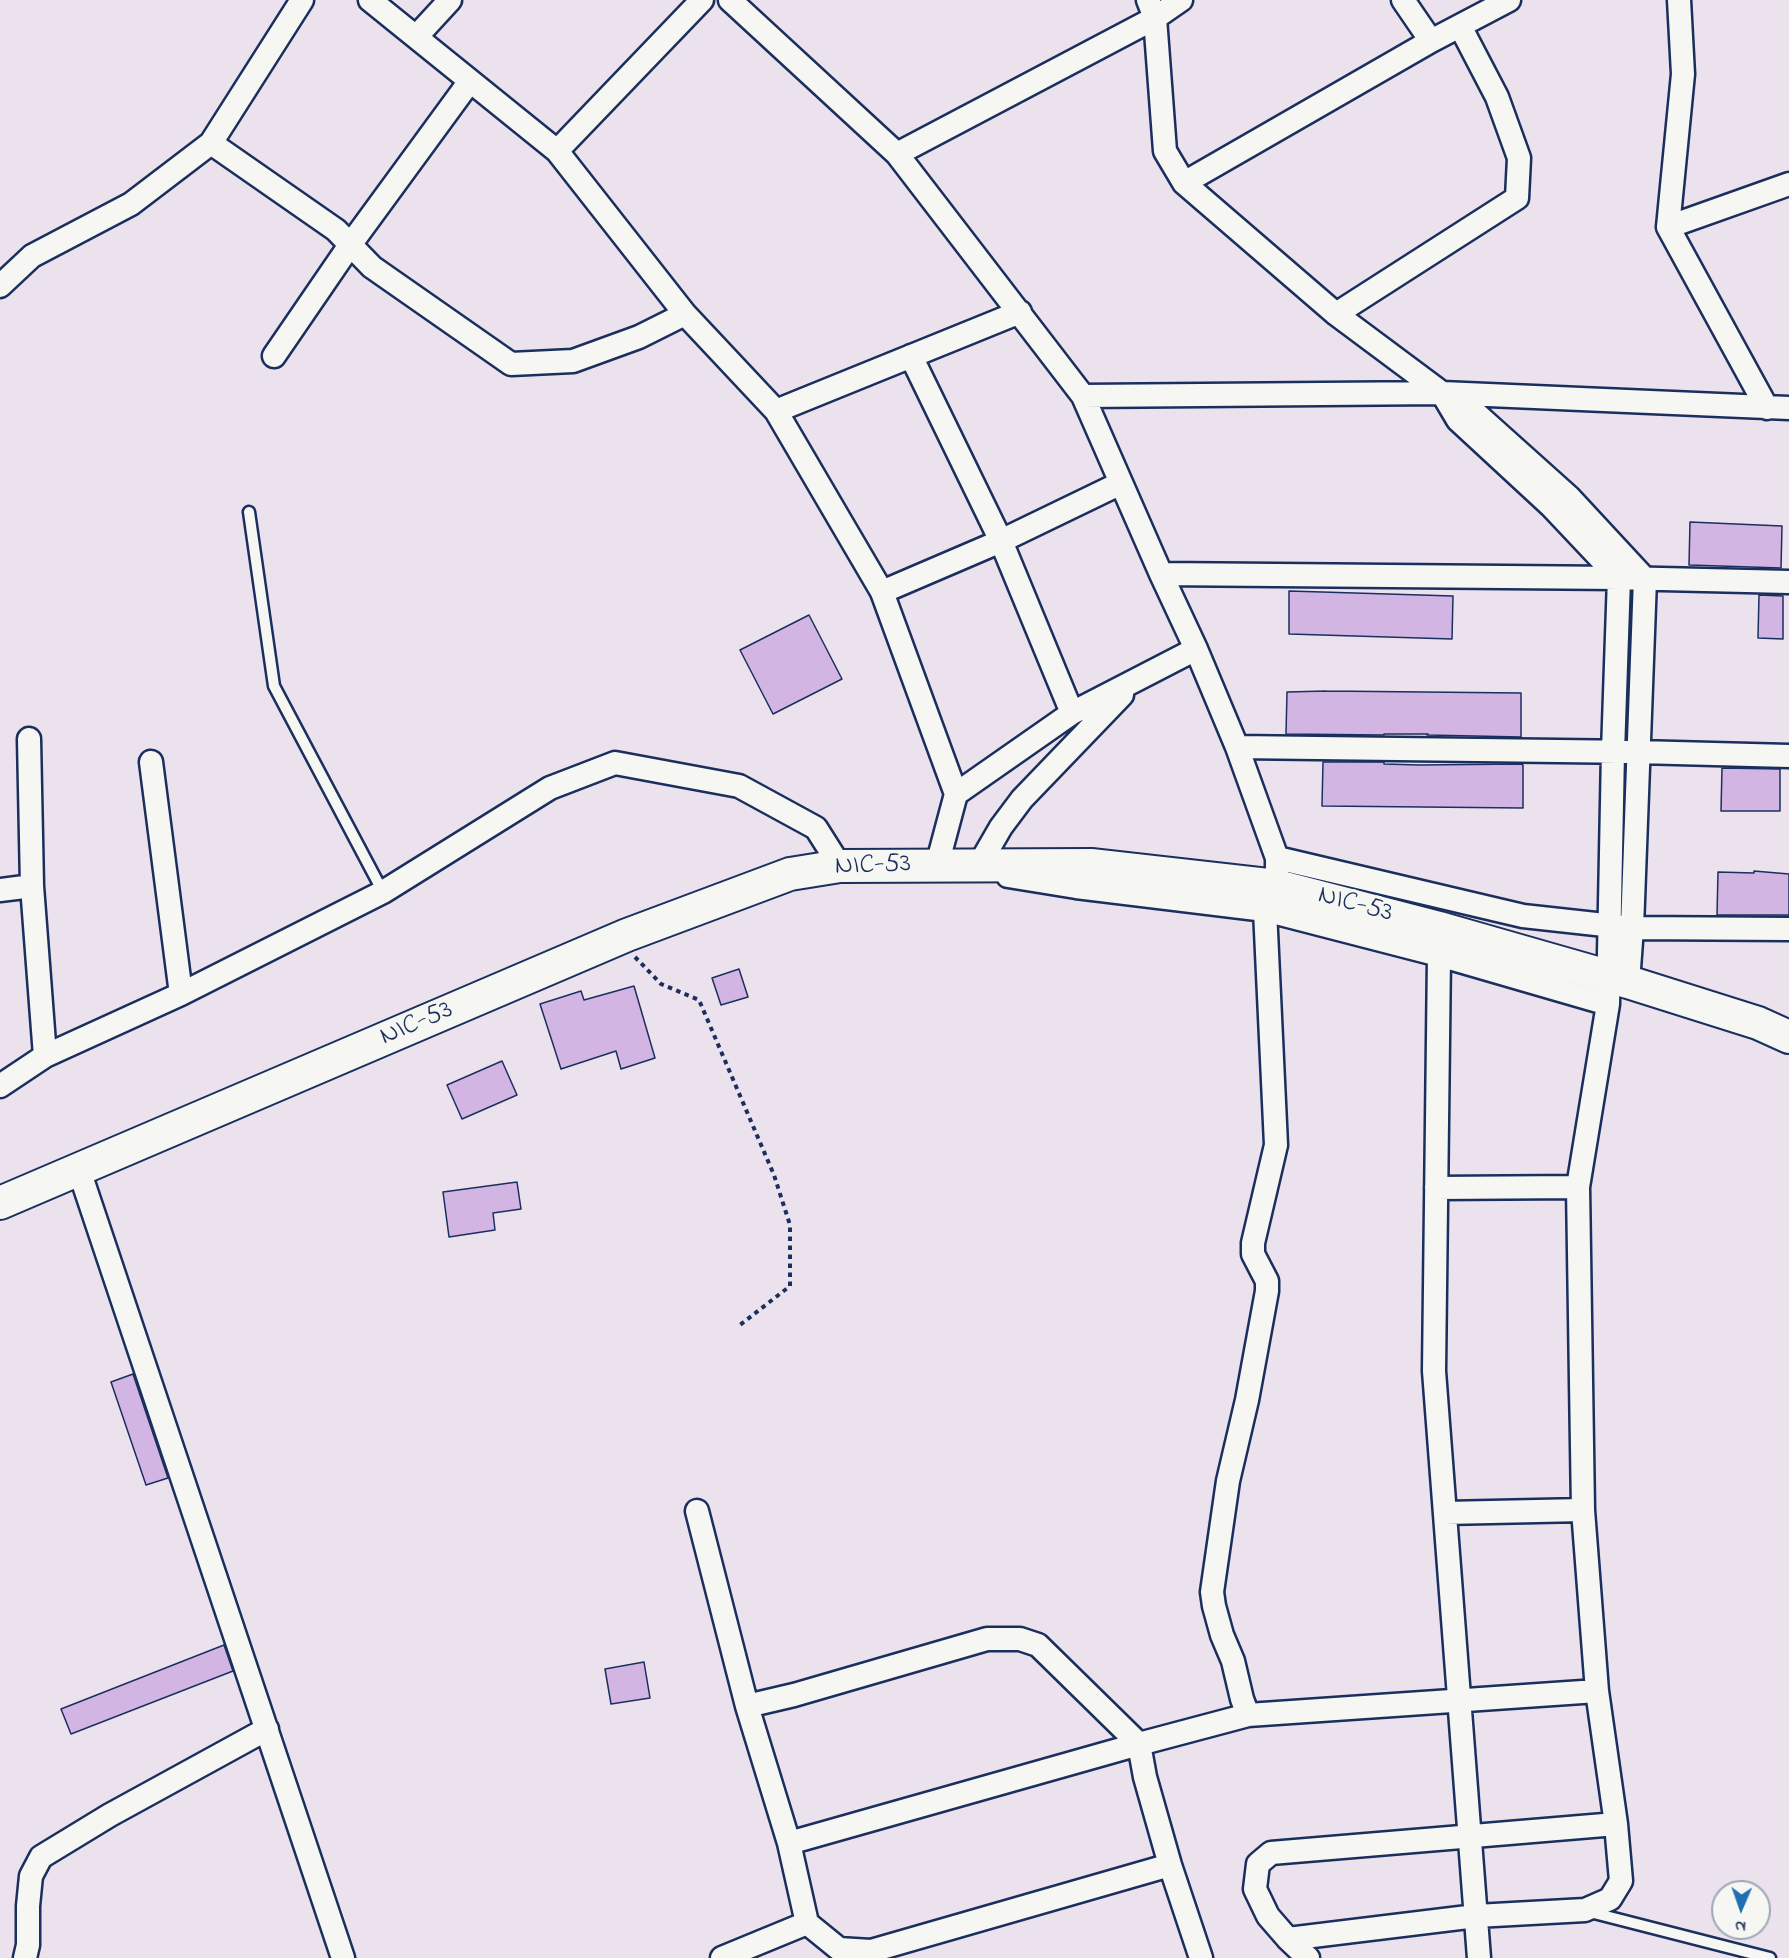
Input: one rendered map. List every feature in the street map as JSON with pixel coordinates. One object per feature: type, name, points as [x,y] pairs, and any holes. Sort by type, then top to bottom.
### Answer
[{"type":"main road","name":"NIC-53","points":[[0,1203],[627,935],[790,874],[840,866],[1091,865],[1273,885],[1439,928],[1615,987],[1758,1023],[1789,1037]]},
{"type":"street","points":[[0,286],[32,256],[131,204],[211,143],[302,0]]},
{"type":"street","points":[[370,0],[557,151],[685,315],[776,411],[882,592],[956,794],[937,865],[1076,887],[1273,885],[1632,928],[1789,929]]},
{"type":"street","points":[[416,37],[450,0]]},
{"type":"street","points":[[557,151],[702,0]]},
{"type":"street","points":[[730,0],[897,154],[1083,396],[1237,747],[1273,885],[1276,1145],[1253,1243],[1253,1254],[1267,1281],[1267,1291],[1247,1400],[1227,1481],[1212,1592],[1217,1616],[1233,1661],[1248,1715]]},
{"type":"street","points":[[897,154],[1152,9],[1181,0]]},
{"type":"street","points":[[1403,0],[1431,41]]},
{"type":"street","points":[[1184,183],[1431,41],[1509,0]]},
{"type":"street","points":[[1679,0],[1683,74],[1668,227],[1778,408]]},
{"type":"street","points":[[1152,9],[1165,151],[1184,183],[1336,314],[1442,393],[1458,420],[1560,501],[1645,579],[1632,928],[1615,987],[1578,1186],[1582,1510],[1598,1691],[1616,1824],[1621,1881],[1610,1899],[1585,1910],[1476,1916],[1288,1939]]},
{"type":"street","points":[[1336,314],[1516,198],[1519,158],[1497,97],[1461,26]]},
{"type":"street","points":[[274,356],[350,245],[470,81]]},
{"type":"street","points":[[211,143],[336,230],[372,267],[511,364],[573,361],[639,336],[685,315]]},
{"type":"street","points":[[1668,227],[1789,184]]},
{"type":"street","points":[[776,411],[1020,312]]},
{"type":"street","points":[[911,356],[1000,541],[1072,713]]},
{"type":"street","points":[[1083,396],[1442,393],[1778,408]]},
{"type":"street","points":[[882,592],[1000,541],[1121,483]]},
{"type":"street","points":[[1560,501],[1619,578],[1612,752],[1609,926],[1615,987]]},
{"type":"street","points":[[1161,574],[1619,578],[1789,582]]},
{"type":"street","points":[[956,794],[1072,713],[1196,650]]},
{"type":"street","points":[[979,865],[1001,827],[1022,800],[1135,681]]},
{"type":"street","points":[[29,739],[32,886],[45,1056]]},
{"type":"street","points":[[1237,747],[1789,756]]},
{"type":"street","points":[[152,762],[181,994]]},
{"type":"street","points":[[0,1086],[45,1056],[181,994],[383,891],[550,788],[615,763],[739,786],[816,828],[840,866]]},
{"type":"street","points":[[1273,885],[1438,955],[1615,987]]},
{"type":"street","points":[[0,890],[32,886]]},
{"type":"street","points":[[1438,955],[1434,1371],[1479,1958]]},
{"type":"street","points":[[79,1170],[343,1958]]},
{"type":"street","points":[[1436,1188],[1578,1186]]},
{"type":"street","points":[[1445,1513],[1582,1510]]},
{"type":"street","points":[[697,1511],[747,1706],[789,1843],[807,1923],[839,1949],[872,1955],[1170,1865]]},
{"type":"street","points":[[747,1706],[794,1695],[987,1639],[1020,1639],[1038,1646],[1138,1744],[1170,1865],[1201,1958]]},
{"type":"street","points":[[789,1843],[1248,1715],[1598,1691]]},
{"type":"street","points":[[25,1958],[28,1945],[31,1876],[41,1857],[110,1815],[267,1729]]},
{"type":"street","points":[[1308,1958],[1268,1916],[1255,1889],[1258,1864],[1271,1853],[1616,1824]]},
{"type":"street","points":[[722,1958],[807,1923]]},
{"type":"lane","points":[[249,512],[274,686],[383,891]]},
{"type":"lane","points":[[1585,1910],[1770,1958]]},
{"type":"path","points":[[627,935],[634,956],[661,984],[699,1000],[774,1175],[790,1225],[790,1286],[740,1325]]},
{"type":"building","points":[[1690,522],[1782,526],[1781,568],[1689,565]]},
{"type":"building","points":[[1289,591],[1453,596],[1452,639],[1289,634]]},
{"type":"building","points":[[1759,595],[1783,596],[1783,639],[1758,638]]},
{"type":"building","points":[[809,615],[842,679],[773,714],[740,650]]},
{"type":"building","points":[[1287,692],[1521,693],[1521,737],[1428,734],[1286,734]]},
{"type":"building","points":[[1323,762],[1384,762],[1384,764],[1419,765],[1521,764],[1523,765],[1523,808],[1322,806]]},
{"type":"building","points":[[1722,768],[1780,769],[1780,811],[1721,811]]},
{"type":"building","points":[[1754,871],[1789,874],[1789,915],[1717,915],[1718,872],[1754,873]]},
{"type":"building","points":[[739,969],[748,997],[721,1005],[712,978]]},
{"type":"building","points":[[634,986],[655,1058],[621,1069],[616,1051],[561,1069],[540,1004],[581,991],[584,1000]]},
{"type":"building","points":[[502,1061],[517,1095],[462,1119],[447,1085]]},
{"type":"building","points":[[517,1182],[521,1209],[493,1213],[495,1230],[449,1237],[443,1192]]},
{"type":"building","points":[[133,1374],[168,1478],[146,1485],[111,1382]]},
{"type":"building","points":[[224,1645],[233,1671],[71,1734],[61,1709]]},
{"type":"building","points":[[644,1662],[650,1698],[611,1704],[605,1669]]}]
